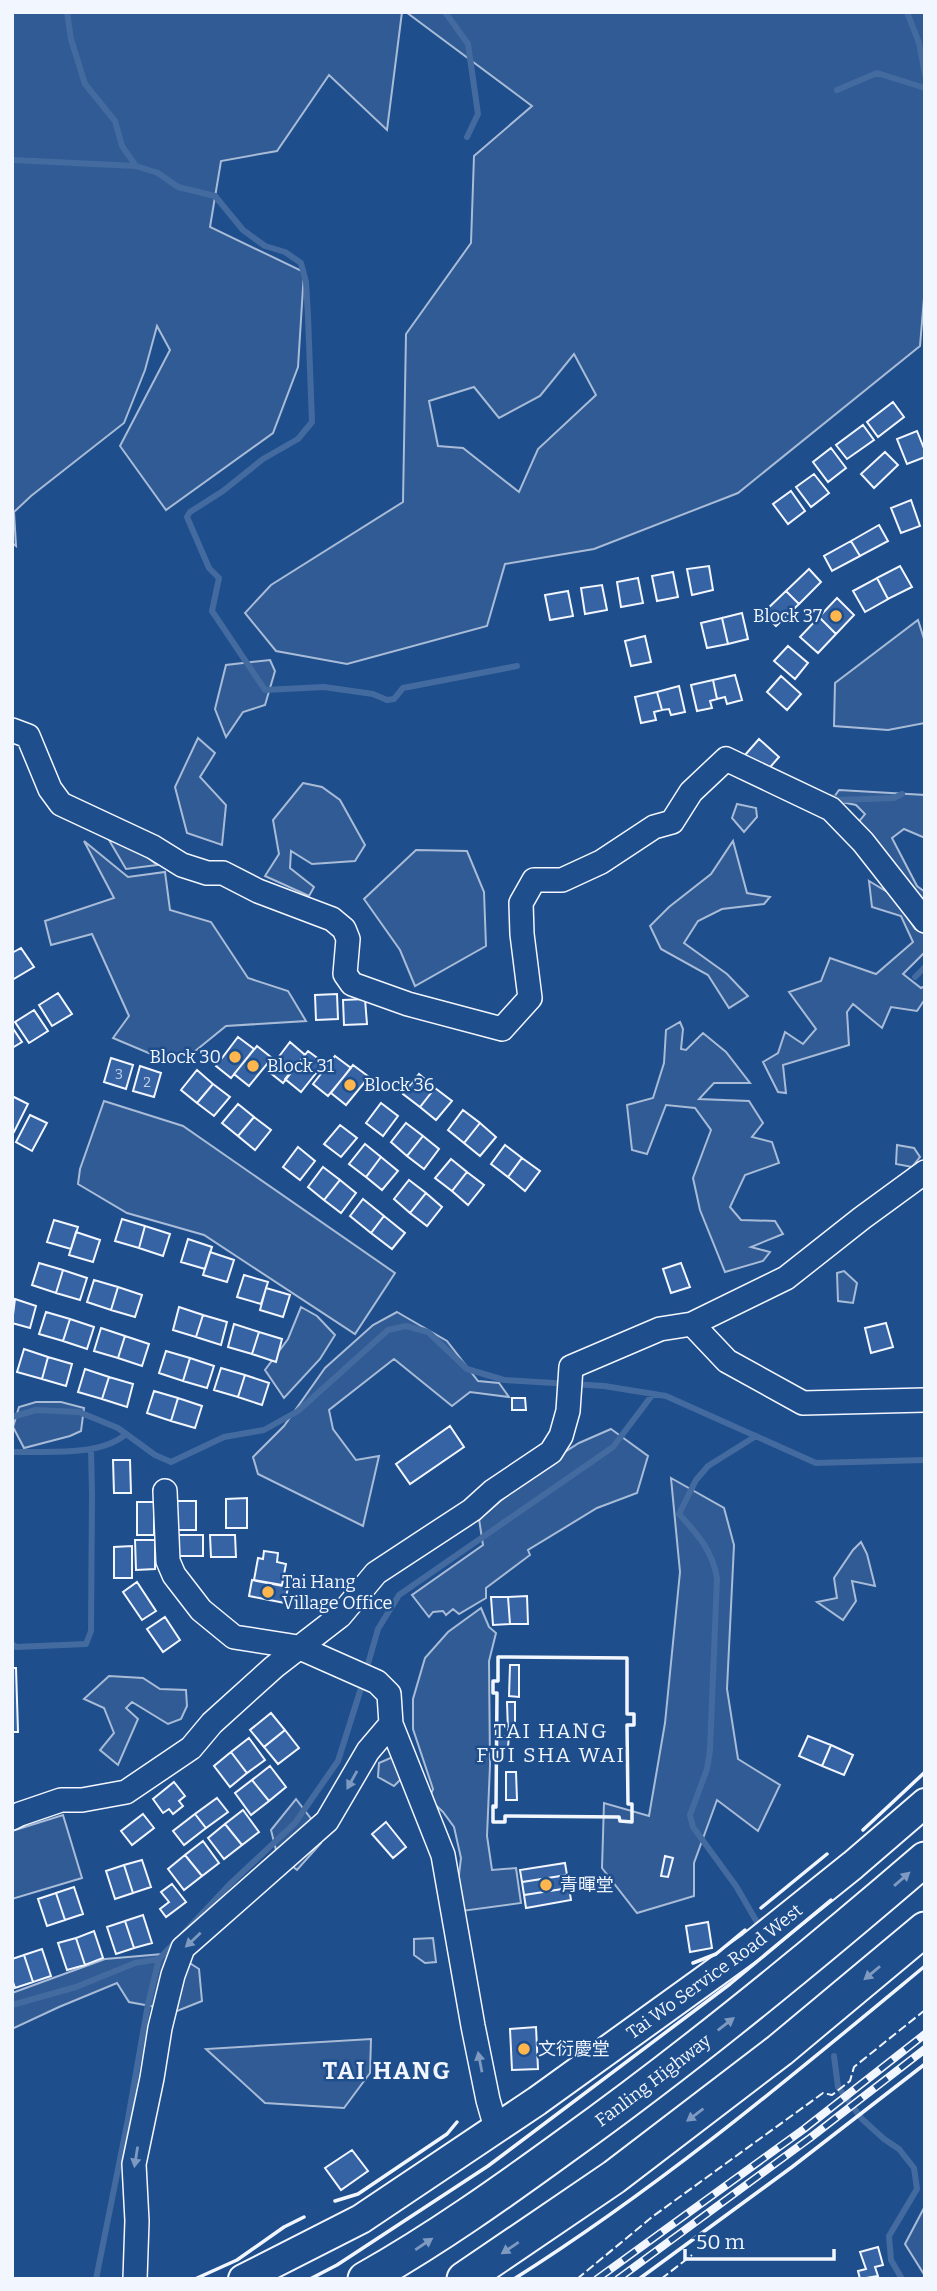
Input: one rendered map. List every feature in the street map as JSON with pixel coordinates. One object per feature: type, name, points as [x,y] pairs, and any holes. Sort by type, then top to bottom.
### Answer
[{"type":"highway","name":"Fanling Highway","points":[[365,2279],[416,2250],[622,2106],[746,2008],[925,1859]]},
{"type":"highway","points":[[464,2279],[614,2177],[780,2050],[925,1929]]},
{"type":"main road","name":"Tai Wo Service Road West","points":[[243,2279],[361,2219],[537,2101],[752,1946],[925,1803]]},
{"type":"street","points":[[12,730],[28,736],[50,789],[61,804],[153,847],[182,865],[207,873],[223,873],[258,891],[332,919],[344,929],[348,939],[345,974],[352,984],[408,1004],[502,1029],[530,998],[521,902],[534,880],[562,880],[601,862],[654,827],[672,822],[691,792],[726,759],[831,810],[863,842],[925,921]]},
{"type":"street","points":[[12,1818],[61,1800],[82,1800],[126,1793],[191,1748],[212,1723],[298,1647],[340,1616],[376,1573],[472,1510],[551,1452],[561,1436],[568,1412],[570,1367],[660,1329],[692,1324],[786,1279],[925,1172]]},
{"type":"street","points":[[692,1324],[727,1361],[803,1403],[925,1400]]},
{"type":"street","points":[[164,1491],[167,1561],[174,1575],[201,1610],[234,1637],[298,1647],[377,1682],[389,1694],[391,1724],[443,1855],[473,2026],[496,2128]]},
{"type":"street","points":[[135,2279],[137,2221],[134,2164],[160,2028],[173,1975],[183,1948],[327,1821],[369,1751],[391,1724]]},
{"type":"shaded area","points":[[12,12],[402,12],[387,130],[329,75],[277,151],[221,161],[210,227],[304,272],[298,367],[273,433],[166,510],[120,446],[170,350],[157,326],[145,370],[124,423],[14,512],[16,546],[12,543]]},
{"type":"shaded area","points":[[406,12],[925,12],[925,286],[920,346],[738,493],[594,549],[505,564],[487,626],[347,664],[276,651],[245,613],[271,585],[403,502],[406,334],[471,243],[474,156],[532,106]],"holes":[[[574,354],[596,395],[538,449],[519,492],[463,448],[438,446],[429,401],[474,387],[499,418],[540,396]]]},
{"type":"shaded area","points":[[918,620],[925,642],[925,723],[888,730],[834,726],[835,683]]},
{"type":"shaded area","points":[[270,660],[275,671],[265,705],[243,712],[226,737],[215,709],[226,665]]},
{"type":"shaded area","points":[[198,738],[215,753],[200,777],[226,805],[222,845],[187,833],[175,787]]},
{"type":"shaded area","points":[[303,783],[322,787],[340,800],[365,845],[355,861],[312,864],[291,851],[290,868],[314,887],[309,896],[265,876],[279,854],[273,820]]},
{"type":"shaded area","points":[[839,790],[925,795],[925,838],[904,829],[892,838],[917,886],[925,892],[925,912],[857,824],[865,814],[856,805],[832,800]]},
{"type":"shaded area","points":[[737,804],[756,808],[757,817],[744,832],[732,818]]},
{"type":"shaded area","points":[[109,840],[133,845],[157,865],[126,869]]},
{"type":"shaded area","points":[[84,841],[128,877],[165,872],[170,910],[211,922],[248,978],[288,991],[306,1021],[226,1026],[189,1056],[158,1057],[113,1038],[129,1016],[92,934],[51,945],[45,921],[114,898]]},
{"type":"shaded area","points":[[733,841],[747,893],[770,897],[764,904],[722,909],[698,921],[684,943],[727,974],[748,996],[729,1008],[708,975],[661,949],[650,926],[669,907],[711,874]]},
{"type":"shaded area","points":[[416,850],[467,851],[484,892],[486,946],[415,986],[400,950],[364,899]]},
{"type":"shaded area","points":[[869,881],[894,896],[915,929],[925,933],[925,952],[903,974],[921,988],[925,986],[925,999],[917,1011],[891,1007],[882,1028],[853,1004],[847,1012],[849,1045],[783,1065],[786,1093],[778,1092],[763,1062],[778,1053],[785,1032],[803,1044],[816,1029],[789,992],[821,981],[830,958],[876,974],[913,942],[901,916],[872,907]]},
{"type":"shaded area","points":[[680,1022],[683,1029],[681,1049],[686,1050],[703,1033],[726,1052],[750,1083],[714,1083],[699,1099],[749,1101],[763,1123],[752,1137],[772,1142],[779,1163],[745,1175],[730,1207],[741,1220],[775,1221],[783,1234],[751,1247],[770,1252],[763,1261],[725,1272],[700,1210],[693,1178],[711,1130],[695,1108],[666,1105],[647,1154],[632,1150],[627,1105],[653,1098],[664,1063],[666,1030]]},
{"type":"shaded area","points":[[104,1101],[183,1126],[395,1273],[355,1334],[204,1235],[127,1213],[78,1184],[80,1169]]},
{"type":"shaded area","points":[[897,1145],[914,1148],[920,1157],[912,1167],[896,1164]]},
{"type":"shaded area","points":[[844,1271],[857,1283],[853,1303],[838,1301],[837,1273]]},
{"type":"shaded area","points":[[301,1307],[317,1316],[335,1335],[320,1359],[284,1398],[265,1370],[288,1339]]},
{"type":"shaded area","points":[[397,1312],[447,1341],[478,1381],[499,1383],[509,1397],[470,1392],[452,1406],[394,1359],[329,1410],[333,1429],[356,1460],[379,1456],[363,1526],[258,1474],[253,1457],[284,1426],[325,1368],[373,1325]]},
{"type":"shaded area","points":[[36,1402],[61,1402],[84,1408],[81,1431],[24,1448],[13,1427],[19,1407]]},
{"type":"shaded area","points":[[611,1429],[648,1456],[637,1493],[597,1508],[528,1550],[530,1555],[486,1588],[486,1598],[459,1614],[453,1609],[446,1615],[443,1611],[433,1612],[429,1617],[412,1595],[483,1545],[479,1519],[538,1469],[579,1443]]},
{"type":"shaded area","points":[[671,1478],[724,1508],[734,1545],[727,1689],[738,1759],[780,1785],[758,1831],[717,1800],[694,1863],[694,1896],[637,1913],[602,1868],[604,1803],[649,1816],[665,1723],[680,1572]]},
{"type":"shaded area","points":[[861,1542],[875,1586],[852,1581],[856,1601],[843,1620],[817,1602],[837,1598],[834,1578]]},
{"type":"shaded area","points":[[481,1608],[489,1627],[496,1633],[489,1661],[490,1765],[487,1836],[492,1870],[516,1868],[521,1903],[462,1911],[458,1883],[461,1858],[454,1827],[429,1799],[433,1789],[413,1729],[413,1699],[425,1658],[448,1632]]},
{"type":"shaded area","points":[[109,1676],[143,1678],[160,1689],[186,1690],[187,1706],[181,1719],[168,1724],[132,1702],[126,1708],[138,1719],[118,1765],[100,1750],[114,1733],[104,1708],[84,1699]]},
{"type":"shaded area","points":[[395,1756],[403,1777],[394,1786],[378,1777],[379,1763]]},
{"type":"shaded area","points":[[296,1799],[312,1820],[321,1843],[297,1870],[277,1854],[271,1830]]},
{"type":"shaded area","points":[[63,1815],[82,1878],[12,1899],[12,1831]]},
{"type":"shaded area","points":[[433,1938],[436,1962],[425,1963],[414,1955],[414,1939]]},
{"type":"shaded area","points":[[174,1953],[199,1969],[202,2001],[177,2011],[129,2002],[117,1983],[12,2029],[12,1993],[105,1959]]},
{"type":"shaded area","points":[[371,2039],[370,2073],[344,2108],[265,2103],[206,2049]]},
{"type":"shaded area","points":[[925,2206],[925,2276],[905,2244]]},
{"type":"building","points":[[893,402],[904,417],[878,437],[867,422]]},
{"type":"building","points":[[863,425],[874,440],[847,459],[836,445]]},
{"type":"building","points":[[917,431],[925,457],[907,464],[897,439]]},
{"type":"building","points":[[831,448],[846,468],[828,482],[813,462]]},
{"type":"building","points":[[885,452],[898,465],[874,488],[861,474]]},
{"type":"building","points":[[814,474],[829,493],[811,507],[796,487]]},
{"type":"building","points":[[791,491],[805,511],[788,524],[773,504]]},
{"type":"building","points":[[911,500],[920,526],[901,533],[891,508]]},
{"type":"building","points":[[879,525],[888,541],[860,556],[851,541]]},
{"type":"building","points":[[851,541],[860,556],[832,571],[824,556]]},
{"type":"building","points":[[709,566],[713,590],[692,595],[687,569]]},
{"type":"building","points":[[900,566],[912,587],[888,599],[877,578]]},
{"type":"building","points":[[809,569],[821,582],[799,604],[786,591]]},
{"type":"building","points":[[673,572],[678,597],[657,601],[652,576]]},
{"type":"building","points":[[638,578],[643,603],[621,607],[617,582]]},
{"type":"building","points":[[877,578],[888,599],[865,612],[853,591]]},
{"type":"building","points":[[602,585],[607,610],[585,614],[581,588]]},
{"type":"building","points":[[568,591],[573,616],[550,620],[545,595]]},
{"type":"building","points":[[786,591],[799,604],[776,626],[763,613]]},
{"type":"building","name":"Block 37","points":[[837,598],[854,615],[836,634],[819,617]]},
{"type":"building","points":[[742,613],[748,639],[728,644],[722,618]]},
{"type":"building","points":[[819,617],[836,634],[818,653],[800,637]]},
{"type":"building","points":[[722,618],[728,644],[707,648],[701,623]]},
{"type":"building","points":[[645,636],[651,662],[631,666],[625,641]]},
{"type":"building","points":[[788,646],[808,663],[795,679],[774,661]]},
{"type":"building","points":[[735,675],[742,700],[727,704],[725,697],[717,699],[713,680]]},
{"type":"building","points":[[781,676],[801,694],[787,710],[767,692]]},
{"type":"building","points":[[713,680],[717,699],[710,701],[712,708],[697,711],[691,685]]},
{"type":"building","points":[[679,686],[685,712],[671,715],[669,709],[662,710],[657,692]]},
{"type":"building","points":[[657,692],[662,710],[654,712],[656,720],[641,723],[635,697]]},
{"type":"building","points":[[759,739],[779,757],[765,773],[745,755]]},
{"type":"building","points":[[21,948],[34,967],[12,980],[12,953]]},
{"type":"building","points":[[58,993],[72,1014],[52,1026],[39,1005]]},
{"type":"building","points":[[337,994],[338,1019],[316,1020],[315,995]]},
{"type":"building","points":[[365,999],[367,1024],[344,1025],[343,1000]]},
{"type":"building","points":[[34,1010],[48,1031],[29,1043],[15,1022]]},
{"type":"building","points":[[12,1027],[22,1042],[12,1048]]},
{"type":"building","name":"Block 30","points":[[238,1037],[254,1049],[231,1078],[216,1066]]},
{"type":"building","points":[[290,1042],[305,1055],[283,1083],[268,1071]]},
{"type":"building","name":"Block 31","points":[[257,1046],[272,1058],[249,1086],[234,1074]]},
{"type":"building","points":[[308,1051],[324,1063],[301,1092],[285,1079]]},
{"type":"building","points":[[335,1056],[351,1068],[328,1096],[313,1084]]},
{"type":"building","points":[[111,1058],[133,1065],[126,1089],[104,1082]]},
{"type":"building","name":"Block 36","points":[[353,1065],[369,1077],[346,1105],[331,1093]]},
{"type":"building","points":[[140,1066],[161,1073],[154,1097],[133,1091]]},
{"type":"building","points":[[197,1070],[213,1084],[197,1103],[181,1090]]},
{"type":"building","points":[[419,1074],[435,1088],[420,1107],[403,1094]]},
{"type":"building","points":[[213,1084],[230,1097],[214,1116],[197,1103]]},
{"type":"building","points":[[435,1088],[452,1101],[436,1120],[420,1107]]},
{"type":"building","points":[[12,1096],[28,1104],[14,1132],[12,1131]]},
{"type":"building","points":[[381,1103],[398,1116],[383,1136],[366,1123]]},
{"type":"building","points":[[238,1104],[254,1117],[238,1136],[222,1123]]},
{"type":"building","points":[[463,1110],[480,1123],[464,1143],[448,1130]]},
{"type":"building","points":[[30,1115],[47,1123],[32,1151],[16,1142]]},
{"type":"building","points":[[254,1117],[271,1130],[255,1150],[238,1136]]},
{"type":"building","points":[[406,1123],[423,1136],[407,1156],[391,1142]]},
{"type":"building","points":[[480,1123],[496,1137],[480,1156],[464,1143]]},
{"type":"building","points":[[340,1125],[357,1138],[341,1157],[324,1144]]},
{"type":"building","points":[[423,1136],[439,1149],[424,1169],[407,1156]]},
{"type":"building","points":[[365,1144],[381,1157],[366,1177],[349,1164]]},
{"type":"building","points":[[505,1145],[522,1158],[508,1177],[491,1164]]},
{"type":"building","points":[[298,1147],[315,1161],[300,1180],[283,1167]]},
{"type":"building","points":[[381,1157],[398,1171],[382,1190],[366,1177]]},
{"type":"building","points":[[522,1158],[540,1171],[525,1191],[508,1177]]},
{"type":"building","points":[[451,1159],[467,1172],[452,1191],[435,1178]]},
{"type":"building","points":[[323,1167],[340,1180],[324,1200],[308,1187]]},
{"type":"building","points":[[467,1172],[484,1185],[468,1205],[452,1191]]},
{"type":"building","points":[[340,1180],[356,1193],[341,1213],[324,1200]]},
{"type":"building","points":[[409,1180],[426,1193],[410,1213],[394,1199]]},
{"type":"building","points":[[426,1193],[442,1207],[427,1226],[410,1213]]},
{"type":"building","points":[[363,1199],[384,1216],[371,1233],[350,1216]]},
{"type":"building","points":[[384,1216],[405,1233],[392,1249],[371,1233]]},
{"type":"building","points":[[122,1219],[145,1226],[139,1248],[115,1241]]},
{"type":"building","points":[[54,1220],[78,1227],[71,1249],[47,1242]]},
{"type":"building","points":[[145,1226],[170,1234],[163,1256],[139,1248]]},
{"type":"building","points":[[76,1232],[100,1240],[93,1262],[69,1255]]},
{"type":"building","points":[[188,1239],[212,1247],[205,1269],[181,1262]]},
{"type":"building","points":[[210,1252],[234,1260],[227,1282],[203,1275]]},
{"type":"building","points":[[39,1263],[63,1270],[56,1293],[32,1285]]},
{"type":"building","points":[[681,1263],[690,1287],[671,1293],[663,1269]]},
{"type":"building","points":[[63,1270],[87,1278],[80,1300],[56,1293]]},
{"type":"building","points":[[244,1275],[268,1282],[261,1304],[237,1297]]},
{"type":"building","points":[[94,1280],[118,1287],[111,1310],[87,1302]]},
{"type":"building","points":[[118,1287],[142,1295],[135,1317],[111,1310]]},
{"type":"building","points":[[266,1288],[290,1295],[283,1317],[260,1310]]},
{"type":"building","points":[[15,1299],[36,1306],[30,1328],[12,1323]]},
{"type":"building","points":[[179,1307],[203,1315],[196,1337],[173,1330]]},
{"type":"building","points":[[46,1312],[70,1319],[63,1341],[39,1334]]},
{"type":"building","points":[[203,1315],[227,1322],[221,1345],[196,1337]]},
{"type":"building","points":[[70,1319],[94,1327],[87,1349],[63,1341]]},
{"type":"building","points":[[886,1323],[893,1347],[871,1353],[865,1328]]},
{"type":"building","points":[[234,1324],[259,1332],[252,1354],[228,1347]]},
{"type":"building","points":[[101,1328],[125,1336],[118,1358],[94,1351]]},
{"type":"building","points":[[259,1332],[282,1339],[276,1362],[252,1354]]},
{"type":"building","points":[[125,1336],[149,1344],[142,1366],[118,1358]]},
{"type":"building","points":[[24,1349],[48,1357],[42,1379],[17,1372]]},
{"type":"building","points":[[166,1351],[190,1358],[183,1381],[159,1373]]},
{"type":"building","points":[[48,1357],[72,1364],[66,1386],[42,1379]]},
{"type":"building","points":[[190,1358],[214,1366],[207,1388],[183,1381]]},
{"type":"building","points":[[221,1368],[245,1375],[238,1397],[214,1390]]},
{"type":"building","points":[[85,1369],[109,1377],[102,1399],[78,1392]]},
{"type":"building","points":[[245,1375],[269,1383],[262,1405],[238,1397]]},
{"type":"building","points":[[109,1377],[133,1384],[127,1407],[102,1399]]},
{"type":"building","points":[[154,1391],[178,1398],[171,1421],[147,1413]]},
{"type":"building","points":[[178,1398],[202,1406],[195,1428],[171,1421]]},
{"type":"building","points":[[512,1398],[525,1398],[526,1410],[512,1410]]},
{"type":"building","points":[[450,1426],[464,1447],[410,1484],[396,1464]]},
{"type":"building","points":[[113,1460],[130,1460],[131,1493],[114,1493]]},
{"type":"building","points":[[247,1498],[247,1528],[226,1528],[226,1499]]},
{"type":"building","points":[[175,1501],[196,1501],[196,1530],[176,1530]]},
{"type":"building","points":[[137,1502],[154,1502],[154,1535],[137,1535]]},
{"type":"building","points":[[176,1535],[203,1535],[203,1556],[176,1556]]},
{"type":"building","points":[[210,1535],[235,1535],[236,1557],[211,1557]]},
{"type":"building","points":[[135,1540],[155,1540],[155,1569],[136,1570]]},
{"type":"building","points":[[132,1546],[132,1578],[114,1578],[114,1547]]},
{"type":"building","points":[[264,1551],[278,1553],[277,1562],[286,1564],[282,1585],[254,1580],[258,1558],[263,1559]]},
{"type":"building","name":"Tai Hang Village Office","points":[[252,1580],[288,1587],[285,1603],[249,1596]]},
{"type":"building","points":[[137,1582],[156,1611],[142,1620],[123,1592]]},
{"type":"building","points":[[527,1596],[528,1624],[510,1624],[508,1597]]},
{"type":"building","points":[[491,1597],[508,1597],[510,1624],[493,1625]]},
{"type":"building","points":[[165,1617],[180,1640],[163,1652],[147,1629]]},
{"type":"building","points":[[510,1665],[519,1665],[519,1697],[509,1696]]},
{"type":"building","points":[[12,1668],[16,1668],[18,1732],[12,1732]]},
{"type":"building","points":[[507,1702],[515,1702],[515,1730],[508,1731]]},
{"type":"building","points":[[271,1713],[285,1730],[264,1747],[250,1730]]},
{"type":"building","points":[[285,1730],[299,1748],[278,1764],[264,1747]]},
{"type":"building","points":[[496,1736],[509,1736],[508,1747],[497,1747]]},
{"type":"building","points":[[808,1736],[831,1745],[822,1766],[799,1756]]},
{"type":"building","points":[[249,1738],[265,1760],[247,1773],[231,1752]]},
{"type":"building","points":[[831,1745],[853,1755],[844,1775],[822,1766]]},
{"type":"building","points":[[231,1752],[247,1773],[230,1787],[214,1766]]},
{"type":"building","points":[[270,1766],[286,1787],[269,1801],[252,1780]]},
{"type":"building","points":[[506,1772],[516,1772],[517,1800],[506,1800]]},
{"type":"building","points":[[252,1780],[269,1801],[251,1815],[235,1793]]},
{"type":"building","points":[[174,1782],[185,1796],[179,1801],[183,1806],[173,1814],[169,1809],[163,1813],[153,1799]]},
{"type":"building","points":[[217,1798],[228,1812],[206,1828],[195,1814]]},
{"type":"building","points":[[243,1810],[259,1832],[242,1845],[225,1824]]},
{"type":"building","points":[[143,1814],[154,1828],[132,1845],[121,1831]]},
{"type":"building","points":[[195,1814],[206,1828],[184,1845],[173,1831]]},
{"type":"building","points":[[386,1822],[406,1847],[393,1858],[372,1834]]},
{"type":"building","points":[[225,1824],[242,1845],[224,1859],[208,1838]]},
{"type":"building","points":[[203,1841],[219,1863],[202,1876],[185,1855]]},
{"type":"building","points":[[185,1855],[202,1876],[184,1890],[168,1869]]},
{"type":"building","points":[[665,1856],[673,1858],[668,1877],[661,1876]]},
{"type":"building","points":[[142,1860],[151,1887],[133,1893],[124,1865]]},
{"type":"building","points":[[565,1863],[567,1875],[522,1882],[520,1870]]},
{"type":"building","points":[[124,1865],[133,1893],[115,1899],[106,1871]]},
{"type":"building","name":"青暉堂","points":[[567,1875],[569,1888],[524,1895],[522,1882]]},
{"type":"building","points":[[172,1884],[186,1902],[166,1917],[160,1909],[169,1902],[161,1892]]},
{"type":"building","points":[[74,1887],[83,1914],[65,1920],[56,1893]]},
{"type":"building","points":[[569,1888],[571,1900],[526,1908],[524,1895]]},
{"type":"building","points":[[56,1893],[65,1920],[47,1926],[38,1899]]},
{"type":"building","points":[[143,1915],[152,1943],[134,1948],[125,1921]]},
{"type":"building","points":[[125,1921],[134,1948],[116,1954],[107,1927]]},
{"type":"building","points":[[708,1922],[712,1948],[690,1952],[686,1926]]},
{"type":"building","points":[[94,1931],[103,1958],[85,1965],[76,1938]]},
{"type":"building","points":[[76,1938],[85,1965],[67,1970],[58,1943]]},
{"type":"building","points":[[42,1949],[51,1976],[33,1982],[24,1955]]},
{"type":"building","points":[[24,1955],[33,1982],[15,1988],[12,1959]]},
{"type":"building","name":"文衍慶堂","points":[[536,2027],[538,2069],[512,2070],[510,2029]]},
{"type":"building","points":[[352,2150],[368,2171],[341,2190],[325,2168]]},
{"type":"building","points":[[878,2247],[883,2265],[875,2267],[878,2276],[860,2279],[858,2271],[866,2269],[860,2252]]},
{"type":"waterway","points":[[67,12],[71,39],[85,84],[115,121],[122,146],[136,166],[158,173],[178,187],[215,196],[243,230],[265,246],[285,252],[301,263],[306,282],[312,422],[298,439],[263,459],[223,491],[190,512],[187,517],[209,568],[219,578],[212,611],[265,690],[324,687],[373,694],[387,700],[394,699],[403,688],[517,666]]},
{"type":"waterway","points":[[445,12],[468,44],[478,114],[467,137]]},
{"type":"waterway","points":[[907,12],[919,43],[925,75]]},
{"type":"waterway","points":[[837,90],[877,73],[925,88]]},
{"type":"waterway","points":[[12,160],[136,166]]},
{"type":"waterway","points":[[831,797],[839,800],[894,798],[902,794]]},
{"type":"waterway","points":[[915,977],[925,967]]},
{"type":"waterway","points":[[12,1417],[36,1410],[79,1412],[118,1428],[155,1455],[171,1462],[224,1437],[264,1430],[298,1411],[388,1330],[406,1326],[428,1332],[467,1369],[504,1380],[604,1386],[666,1396],[816,1463],[925,1460]]},
{"type":"waterway","points":[[366,1671],[378,1629],[399,1595],[613,1447],[653,1394]]},
{"type":"waterway","points":[[12,1452],[87,1450],[115,1441],[126,1434]]},
{"type":"waterway","points":[[756,1436],[708,1466],[696,1480],[679,1514],[708,1551],[717,1578],[710,1750],[707,1769],[690,1815],[693,1827],[736,1886],[761,1929]]},
{"type":"waterway","points":[[12,1644],[16,1647],[86,1644],[91,1631],[91,1449]]},
{"type":"waterway","points":[[184,1933],[228,1886],[295,1823],[338,1761],[363,1682]]},
{"type":"waterway","points":[[96,2279],[148,2004],[159,1959],[177,1940]]},
{"type":"waterway","points":[[12,2005],[76,1987],[135,1963],[159,1959]]},
{"type":"waterway","points":[[834,2056],[838,2087],[862,2119],[899,2149],[914,2168],[917,2189],[889,2236],[891,2260],[902,2279]]},
{"type":"railway","points":[[597,2279],[804,2129],[925,2034]]},
{"type":"railway","points":[[618,2279],[810,2138],[925,2049]]},
{"type":"fence","points":[[577,2279],[652,2217],[823,2093],[832,2095],[850,2081],[854,2067],[925,2010]]},
{"type":"fence","points":[[661,2279],[692,2255]]},
{"type":"wall","points":[[498,1657],[627,1658],[627,1714],[634,1714],[634,1725],[627,1725],[628,1804],[632,1804],[632,1822],[620,1821],[619,1817],[505,1816],[505,1822],[493,1822],[493,1806],[496,1807],[497,1693],[493,1693],[493,1681],[498,1681],[498,1657]]},
{"type":"wall","points":[[863,1830],[925,1772]]},
{"type":"wall","points":[[761,1908],[827,1854]]},
{"type":"wall","points":[[310,2279],[337,2265],[488,2166],[730,1984],[831,1900]]},
{"type":"wall","points":[[693,1963],[716,1954],[745,1930]]},
{"type":"wall","points":[[514,2279],[673,2169],[925,1966]]},
{"type":"wall","points":[[639,2279],[792,2167],[925,2064]]},
{"type":"wall","points":[[335,2201],[358,2194],[447,2134],[457,2122]]},
{"type":"wall","points":[[195,2279],[237,2260],[284,2227],[304,2217]]},
{"type":"place","name":"Block 37","points":[[836,616]]},
{"type":"place","name":"Block 30","points":[[235,1057]]},
{"type":"place","name":"Block 31","points":[[253,1066]]},
{"type":"place","name":"Block 36","points":[[350,1085]]},
{"type":"place","name":"Tai Hang Village Office","points":[[268,1592]]},
{"type":"place","name":"青暉堂","points":[[546,1885]]},
{"type":"place","name":"文衍慶堂","points":[[524,2049]]},
{"type":"district","name":"TAI HANG FUI SHA WAI","points":[[551,1743]]},
{"type":"district","name":"TAI HANG","points":[[387,2071]]}]
